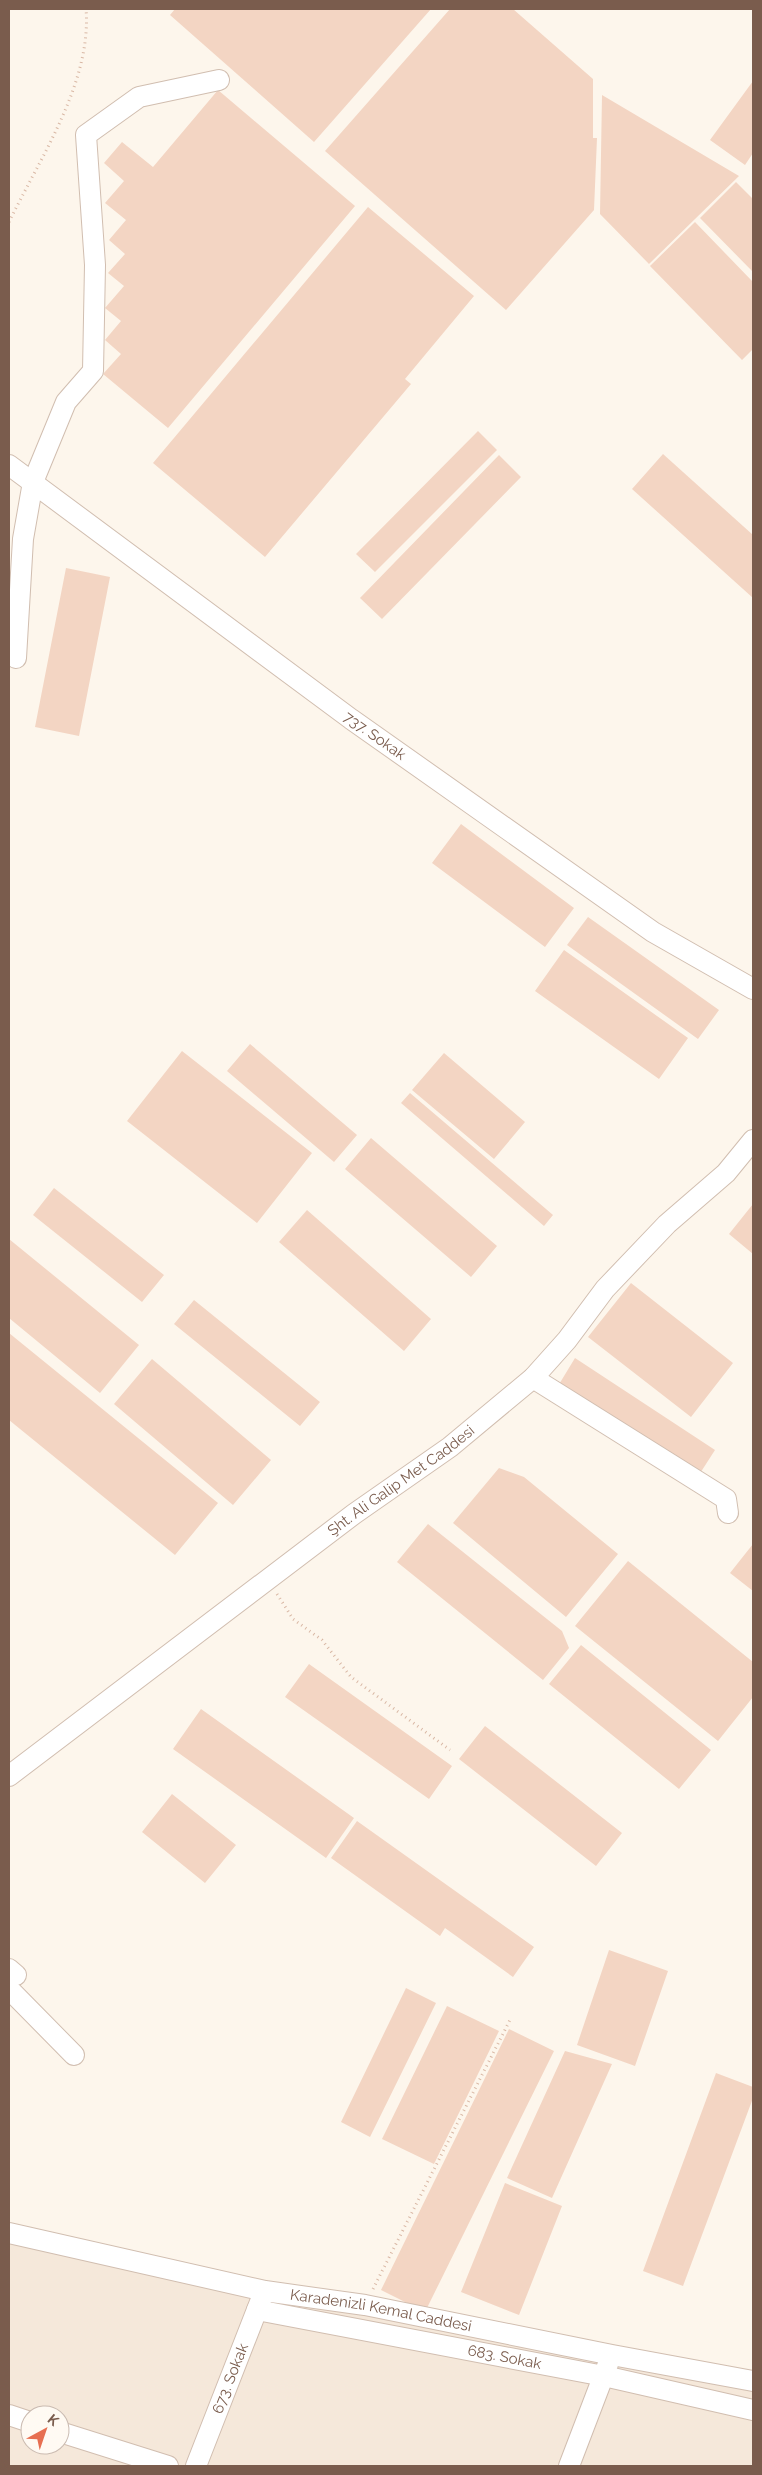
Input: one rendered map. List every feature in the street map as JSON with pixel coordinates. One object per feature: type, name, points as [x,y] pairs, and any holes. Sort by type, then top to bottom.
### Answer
[{"type":"street","points":[[16,658],[23,538],[33,482],[66,402],[93,371],[95,265],[86,135],[139,97],[219,80]]},
{"type":"street","name":"737. Sokak","points":[[9,465],[350,719],[637,921],[753,989]]},
{"type":"street","name":"Şht. Ali Galip Met Caddesi","points":[[9,1776],[354,1514],[450,1447],[533,1378],[567,1340],[605,1289],[667,1224],[726,1173],[753,1140]]},
{"type":"street","points":[[533,1378],[726,1499],[728,1513]]},
{"type":"street","points":[[11,1978],[74,2055]]},
{"type":"street","name":"Karadenizli Kemal Caddesi","points":[[9,2233],[264,2290],[364,2305],[612,2356],[753,2380]]},
{"type":"street","name":"673. Sokak","points":[[196,2466],[264,2290]]},
{"type":"street","name":"683. Sokak","points":[[257,2310],[604,2376],[753,2410]]},
{"type":"street","points":[[569,2466],[612,2356]]},
{"type":"street","points":[[70,2435],[168,2466]]},
{"type":"path","points":[[9,222],[71,99],[80,71],[86,9]]},
{"type":"path","points":[[268,1579],[293,1618],[322,1640],[351,1677],[450,1750]]},
{"type":"path","points":[[364,2305],[510,2020]]},
{"type":"shaded area","points":[[9,2233],[753,2381],[753,2466],[9,2466]]},
{"type":"building","points":[[175,9],[431,9],[314,142],[170,15]]},
{"type":"building","points":[[450,9],[513,9],[593,79],[593,138],[597,138],[594,210],[506,310],[325,151]]},
{"type":"building","points":[[753,81],[753,153],[745,165],[710,140]]},
{"type":"building","points":[[218,90],[355,206],[168,428],[103,374],[121,354],[105,340],[121,321],[105,308],[124,286],[108,273],[125,254],[109,240],[126,220],[105,203],[124,181],[104,163],[122,142],[153,167]]},
{"type":"building","points":[[602,95],[739,176],[649,264],[600,214]]},
{"type":"building","points":[[736,182],[753,199],[753,272],[700,218]]},
{"type":"building","points":[[368,207],[474,296],[405,379],[411,384],[265,557],[153,463]]},
{"type":"building","points":[[695,222],[753,282],[753,349],[742,360],[650,266]]},
{"type":"building","points":[[478,431],[497,450],[375,572],[356,554]]},
{"type":"building","points":[[663,454],[753,535],[753,598],[632,489]]},
{"type":"building","points":[[499,455],[521,477],[382,619],[360,598]]},
{"type":"building","points":[[66,568],[110,577],[79,736],[35,727]]},
{"type":"building","points":[[461,824],[574,908],[545,947],[432,863]]},
{"type":"building","points":[[588,917],[719,1010],[698,1039],[567,945]]},
{"type":"building","points":[[564,950],[688,1038],[659,1079],[535,991]]},
{"type":"building","points":[[250,1044],[357,1135],[334,1162],[227,1071]]},
{"type":"building","points":[[182,1051],[312,1153],[257,1223],[127,1121]]},
{"type":"building","points":[[444,1053],[525,1122],[494,1159],[412,1090]]},
{"type":"building","points":[[410,1093],[553,1215],[544,1226],[401,1103]]},
{"type":"building","points":[[371,1138],[497,1246],[471,1277],[345,1169]]},
{"type":"building","points":[[54,1188],[164,1275],[142,1302],[33,1215]]},
{"type":"building","points":[[753,1204],[753,1254],[729,1234]]},
{"type":"building","points":[[307,1210],[431,1319],[404,1351],[279,1242]]},
{"type":"building","points":[[9,1239],[139,1345],[100,1393],[9,1318]]},
{"type":"building","points":[[631,1283],[733,1363],[691,1417],[588,1337]]},
{"type":"building","points":[[194,1300],[320,1402],[300,1426],[174,1324]]},
{"type":"building","points":[[9,1333],[218,1503],[175,1555],[9,1420]]},
{"type":"building","points":[[575,1358],[715,1450],[697,1478],[558,1386]]},
{"type":"building","points":[[152,1359],[271,1460],[233,1505],[114,1404]]},
{"type":"building","points":[[499,1468],[524,1477],[618,1554],[566,1617],[453,1523]]},
{"type":"building","points":[[428,1524],[562,1631],[569,1648],[543,1680],[397,1562]]},
{"type":"building","points":[[753,1544],[753,1591],[730,1573]]},
{"type":"building","points":[[628,1561],[753,1662],[753,1697],[718,1741],[575,1626]]},
{"type":"building","points":[[581,1645],[711,1750],[679,1789],[549,1684]]},
{"type":"building","points":[[309,1664],[452,1766],[429,1799],[285,1697]]},
{"type":"building","points":[[201,1709],[354,1818],[326,1858],[173,1749]]},
{"type":"building","points":[[485,1726],[622,1833],[596,1866],[459,1759]]},
{"type":"building","points":[[172,1794],[236,1845],[205,1883],[142,1832]]},
{"type":"building","points":[[357,1821],[534,1947],[513,1977],[445,1928],[440,1936],[331,1858]]},
{"type":"building","points":[[609,1950],[668,1971],[635,2066],[577,2045]]},
{"type":"building","points":[[406,1988],[436,2003],[370,2137],[341,2122]]},
{"type":"building","points":[[447,2006],[499,2031],[434,2164],[382,2139]]},
{"type":"building","points":[[509,2029],[554,2051],[425,2312],[381,2290]]},
{"type":"building","points":[[565,2051],[612,2064],[552,2198],[507,2178]]},
{"type":"building","points":[[716,2073],[753,2087],[753,2098],[683,2286],[643,2271]]},
{"type":"building","points":[[505,2183],[562,2206],[519,2315],[461,2292]]}]
